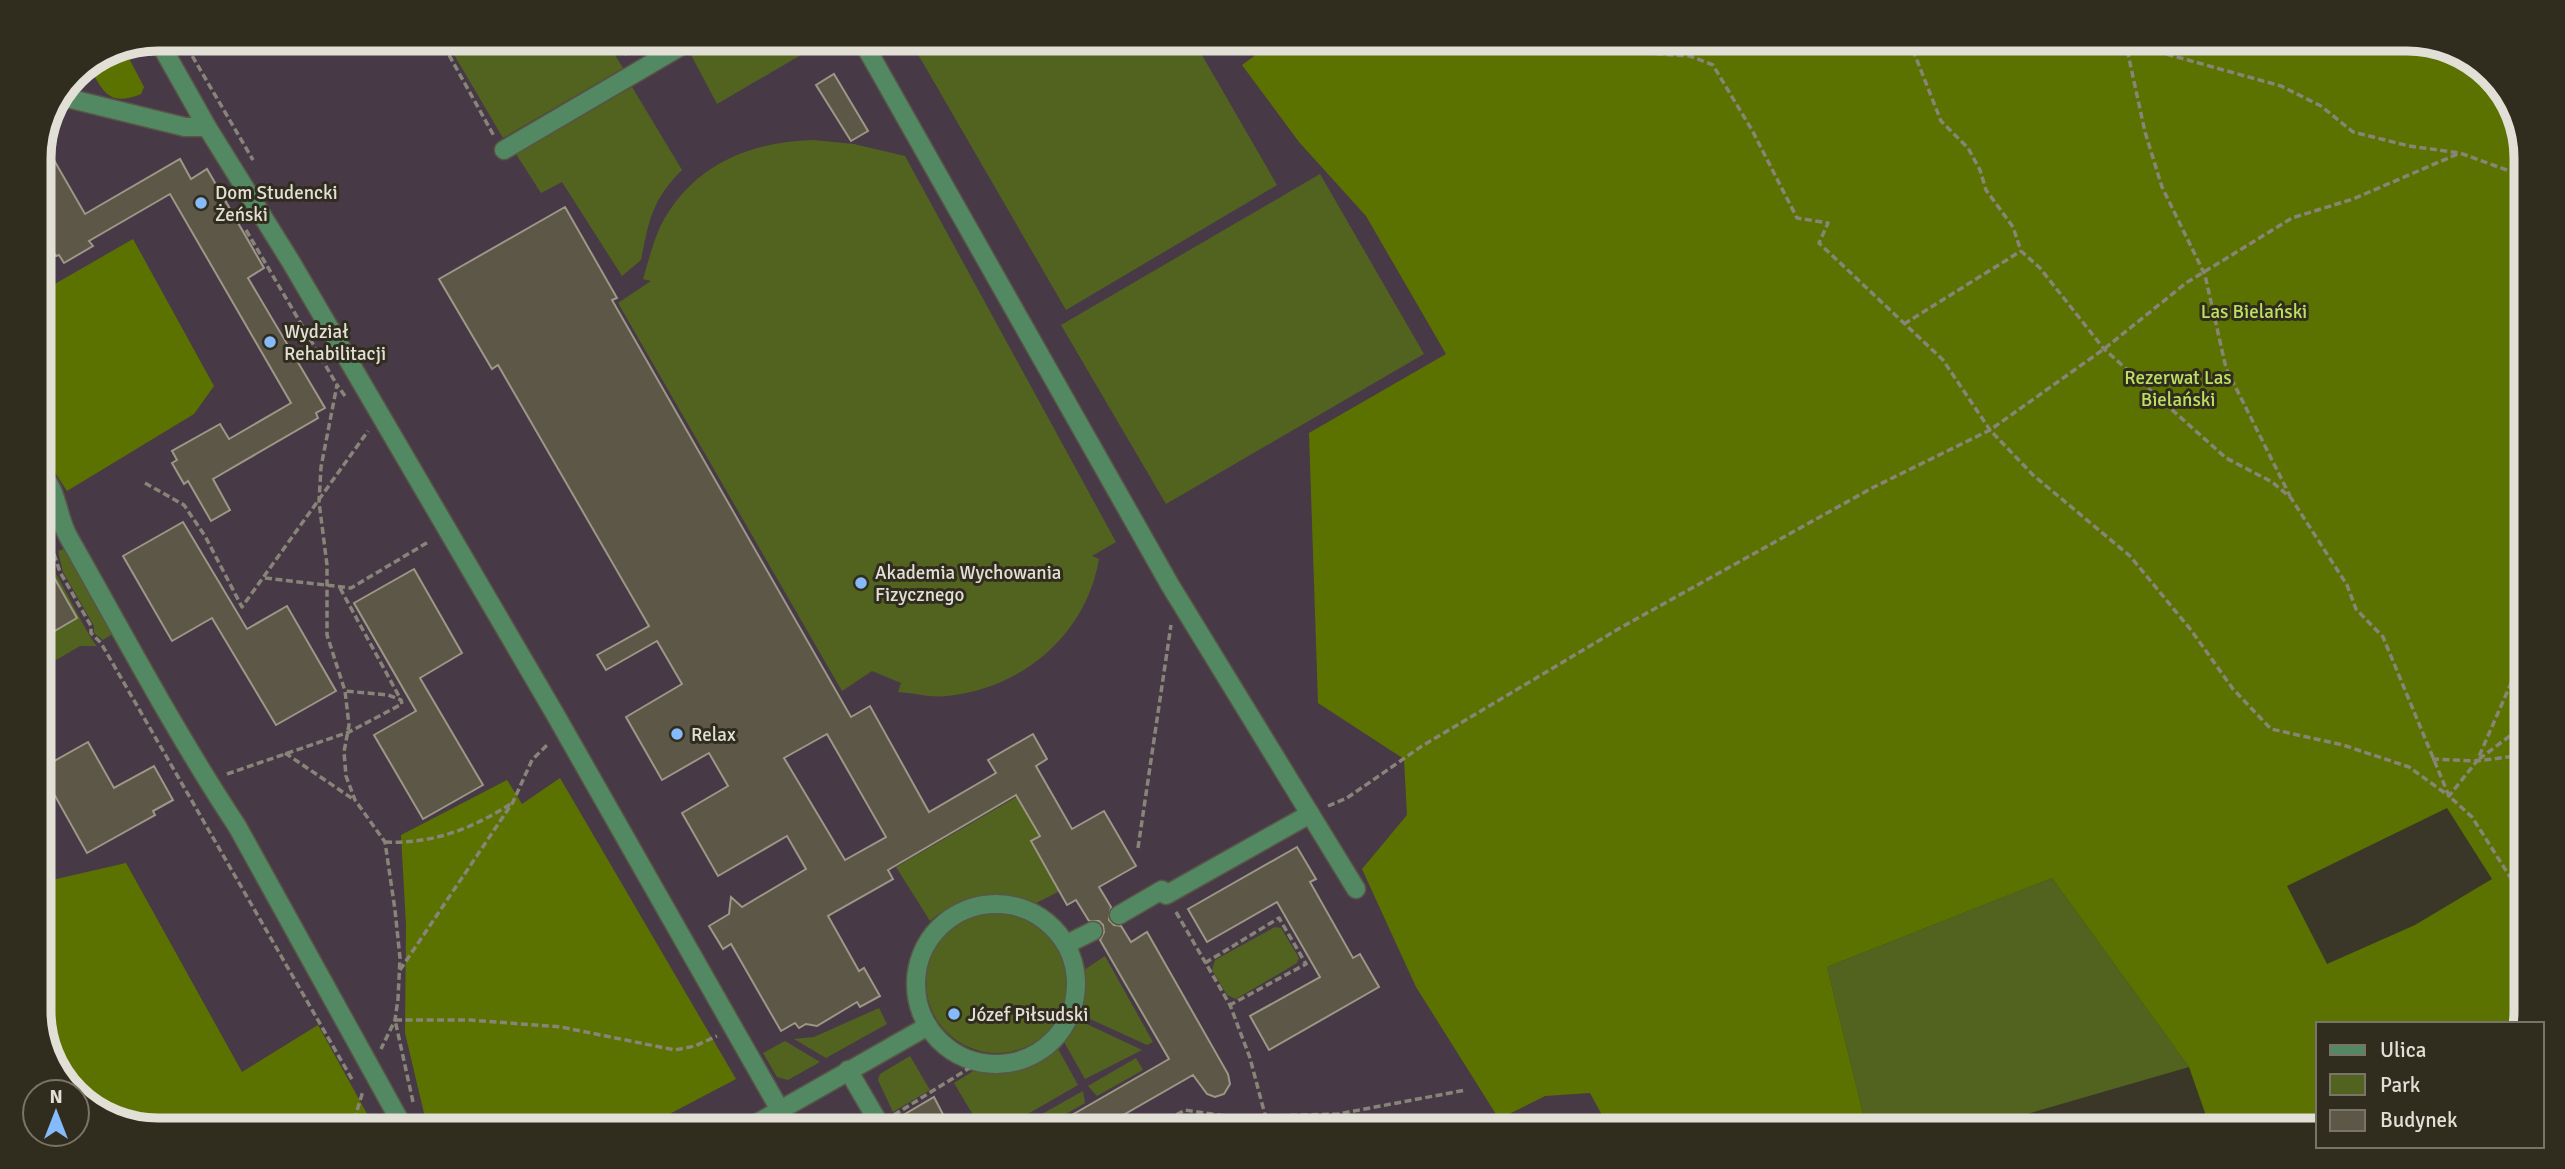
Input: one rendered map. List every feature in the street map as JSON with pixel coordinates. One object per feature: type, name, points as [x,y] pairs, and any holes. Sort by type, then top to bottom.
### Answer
[{"type":"street","points":[[164,51],[555,714],[780,1110]]},
{"type":"street","points":[[504,150],[673,51]]},
{"type":"street","points":[[868,51],[1176,594],[1356,889]]},
{"type":"street","points":[[69,99],[186,127],[207,127]]},
{"type":"street","points":[[51,483],[64,529],[207,781],[237,827],[398,1118]]},
{"type":"street","points":[[1119,915],[1162,890],[1166,895],[1310,814]]},
{"type":"street","points":[[998,902],[1026,908],[1051,923],[1067,944],[1076,970],[1077,994],[1070,1018],[1056,1039],[1036,1054],[1013,1063],[979,1062],[964,1058],[943,1045],[928,1026],[917,999],[916,970],[926,943],[944,921],[970,907],[998,902]]},
{"type":"street","points":[[1067,944],[1093,931]]},
{"type":"street","points":[[766,1118],[928,1026]]},
{"type":"street","points":[[848,1070],[882,1118]]},
{"type":"path","points":[[447,51],[504,150]]},
{"type":"path","points":[[1639,51],[1690,56],[1713,65],[1752,130],[1797,218],[1828,223],[1819,243],[1943,360],[1990,430],[2033,475],[2130,556],[2192,630],[2233,689],[2271,729],[2343,745],[2409,767],[2449,796],[2472,817],[2514,883]]},
{"type":"path","points":[[1913,51],[1941,121],[1968,148],[1980,170],[1986,190],[2013,227],[2021,251],[2040,268],[2104,349],[2226,458],[2272,482],[2291,498]]},
{"type":"path","points":[[2128,51],[2145,132],[2162,187],[2205,275],[2225,368],[2291,498],[2347,585],[2356,609],[2383,637],[2431,759],[2449,796]]},
{"type":"path","points":[[2160,51],[2281,86],[2321,106],[2353,132],[2409,146],[2460,153],[2514,173]]},
{"type":"path","points":[[1310,814],[1347,798],[1422,746],[1620,628],[1872,488],[1990,430],[2104,349],[2186,284],[2205,275],[2292,218],[2353,199],[2460,153]]},
{"type":"path","points":[[1904,324],[2021,251]]},
{"type":"path","points":[[352,407],[337,385],[321,467],[318,502],[327,584],[327,635],[345,691],[349,733],[344,752],[346,776],[355,800],[385,842],[395,910],[399,971],[395,1020],[414,1107]]},
{"type":"path","points":[[364,425],[374,442]]},
{"type":"path","points":[[145,483],[184,505],[205,536],[242,607],[368,431]]},
{"type":"path","points":[[265,578],[327,584],[340,588],[351,587],[430,541],[424,530]]},
{"type":"path","points":[[53,549],[60,572],[91,626],[91,633],[101,643],[369,1107]]},
{"type":"path","points":[[207,781],[349,733],[402,704],[340,588]]},
{"type":"path","points":[[1138,848],[1176,594]]},
{"type":"path","points":[[2477,761],[2514,676]]},
{"type":"path","points":[[345,691],[388,695],[401,700]]},
{"type":"path","points":[[541,732],[555,756]]},
{"type":"path","points":[[2449,796],[2477,761],[2514,733]]},
{"type":"path","points":[[399,971],[513,802],[532,760],[548,744]]},
{"type":"path","points":[[285,753],[355,800]]},
{"type":"path","points":[[2431,759],[2477,761],[2514,756]]},
{"type":"path","points":[[385,842],[411,843],[443,837],[482,822],[513,802]]},
{"type":"path","points":[[1166,895],[1230,1005],[1250,1058],[1266,1117]]},
{"type":"path","points":[[1205,963],[1279,918],[1306,964],[1230,1005]]},
{"type":"path","points":[[355,1118],[371,1071],[395,1020]]},
{"type":"path","points":[[395,1020],[470,1020],[561,1027],[675,1050],[695,1046],[717,1036]]},
{"type":"path","points":[[711,1024],[724,1047]]},
{"type":"path","points":[[892,1118],[979,1062]]},
{"type":"path","points":[[1171,1118],[1185,1110],[1232,1117],[1338,1114],[1466,1090]]},
{"type":"path","points":[[727,1118],[736,1113]]},
{"type":"path","points":[[1338,1114],[1342,1118]]},
{"type":"shaded area","name":"Akademia Wychowania Fizycznego","points":[[158,51],[1580,51],[1410,744],[1604,1118],[158,1118],[137,1116],[104,1104],[91,1089],[91,1078],[83,1078],[53,1032],[51,1018],[51,151],[54,130],[62,110],[87,77],[123,56]]},
{"type":"green space","points":[[452,51],[613,51],[623,68],[503,138]]},
{"type":"green space","points":[[698,51],[808,51],[717,104],[691,55]]},
{"type":"green space","points":[[916,51],[1200,51],[1277,185],[1066,310]]},
{"type":"green space","points":[[1261,51],[2408,51],[2448,59],[2472,73],[2483,82],[2500,104],[2509,123],[2514,151],[2513,1022],[2316,1022],[2316,1118],[2207,1118],[2189,1067],[2052,878],[1827,967],[1864,1118],[1604,1118],[1590,1093],[1545,1096],[1498,1118],[1416,987],[1362,869],[1407,815],[1404,759],[1318,703],[1309,433],[1446,354],[1366,216],[1299,142],[1242,65]],"holes":[[[2447,808],[2492,879],[2415,925],[2327,964],[2287,886]]]},
{"type":"green space","points":[[127,55],[144,87],[141,94],[120,99],[107,94],[93,73]]},
{"type":"green space","points":[[632,87],[682,170],[664,191],[653,211],[641,260],[622,276],[562,182],[541,193],[516,154]]},
{"type":"green space","points":[[813,140],[854,144],[905,156],[1116,542],[1092,556],[1099,559],[1092,586],[1065,634],[1047,653],[1025,669],[1001,682],[975,691],[947,696],[898,692],[901,683],[872,671],[842,691],[618,303],[651,281],[643,279],[660,227],[688,188],[705,173],[744,152],[789,142]]},
{"type":"green space","points":[[1320,174],[1424,354],[1166,504],[1061,325]]},
{"type":"green space","points":[[133,239],[214,386],[194,414],[67,491],[51,466],[51,281],[53,285]]},
{"type":"green space","points":[[64,549],[112,634],[103,640],[94,633],[94,626],[63,572],[58,551]]},
{"type":"green space","points":[[55,572],[97,646],[80,646],[51,663],[51,633],[77,618],[52,573]]},
{"type":"green space","points":[[560,778],[736,1079],[662,1118],[425,1118],[405,1033],[406,925],[401,835],[507,780],[522,804]]},
{"type":"green space","points":[[1018,796],[1041,837],[1060,891],[1034,904],[1006,897],[966,900],[930,921],[896,867]]},
{"type":"green space","points":[[126,863],[242,1072],[318,1025],[369,1118],[158,1118],[117,1110],[91,1094],[91,1078],[75,1078],[65,1065],[51,1018],[51,880]]},
{"type":"green space","points":[[2052,878],[2189,1067],[2013,1118],[1864,1118],[1827,967]]},
{"type":"green space","points":[[997,911],[1024,916],[1047,932],[1063,955],[1068,982],[1063,1009],[1047,1032],[1024,1048],[997,1053],[970,1048],[947,1032],[931,1009],[926,982],[931,955],[947,932],[970,916]]},
{"type":"green space","points":[[1275,927],[1281,928],[1299,958],[1297,963],[1236,999],[1227,995],[1212,970],[1215,960]]},
{"type":"green space","points":[[1105,956],[1153,1042],[1147,1045],[1079,1014],[1083,1000],[1084,970]]},
{"type":"green space","points":[[879,1008],[887,1024],[826,1058],[794,1039],[814,1037]]},
{"type":"green space","points":[[1076,1019],[1142,1050],[1085,1079],[1064,1042]]},
{"type":"green space","points":[[785,1041],[820,1062],[788,1080],[777,1077],[763,1053]]},
{"type":"green space","points":[[1057,1047],[1078,1085],[1021,1118],[975,1118],[954,1083],[975,1070],[1008,1070],[1038,1060]]},
{"type":"green space","points":[[910,1056],[930,1090],[893,1112],[878,1080],[880,1074]]},
{"type":"green space","points":[[1136,1058],[1143,1070],[1097,1096],[1088,1086]]},
{"type":"green space","points":[[1083,1091],[1085,1103],[1059,1118],[1035,1118]]},
{"type":"building","points":[[834,74],[868,131],[851,141],[816,85]]},
{"type":"building","points":[[51,155],[85,214],[180,159],[191,179],[207,169],[264,268],[248,278],[325,408],[316,413],[318,418],[213,479],[230,510],[211,521],[188,481],[184,484],[172,463],[177,460],[172,451],[220,424],[229,439],[291,403],[170,194],[89,241],[93,246],[64,263],[59,255],[56,256],[51,248]]},
{"type":"building","points":[[565,207],[617,298],[612,300],[851,717],[870,706],[929,812],[996,773],[988,760],[1033,734],[1047,759],[1036,766],[1072,829],[1104,811],[1136,866],[1099,887],[1111,907],[1109,920],[1114,925],[1121,926],[1131,942],[1147,932],[1228,1074],[1230,1084],[1224,1094],[1215,1097],[1207,1094],[1193,1075],[1118,1118],[1067,1118],[1169,1059],[1100,940],[1104,932],[1103,925],[1099,921],[1089,921],[1076,900],[1067,905],[1031,841],[1040,836],[1016,795],[888,870],[893,879],[828,916],[859,971],[864,968],[880,996],[860,1007],[857,1002],[817,1026],[806,1024],[799,1028],[795,1023],[781,1031],[731,944],[723,949],[709,926],[729,914],[731,897],[742,907],[806,869],[787,836],[718,876],[682,813],[728,786],[709,753],[662,780],[626,717],[682,684],[657,641],[606,670],[597,655],[649,626],[498,365],[492,369],[439,279]],"holes":[[[827,734],[886,837],[845,860],[784,758]]]},
{"type":"building","points":[[183,522],[247,629],[287,606],[336,691],[276,725],[212,618],[172,641],[123,556]]},
{"type":"building","points":[[414,569],[462,653],[420,678],[483,785],[423,819],[374,735],[416,711],[354,603]]},
{"type":"building","points":[[51,572],[77,618],[51,633]]},
{"type":"building","points":[[88,742],[114,788],[154,766],[173,800],[153,811],[155,815],[87,853],[51,789],[51,763]]},
{"type":"building","points":[[1297,847],[1316,879],[1310,882],[1353,958],[1360,954],[1379,987],[1269,1050],[1250,1016],[1320,977],[1277,902],[1207,942],[1188,909]]},
{"type":"building","points":[[934,1097],[945,1118],[908,1118],[905,1114]]},
{"type":"place","name":"Dom Studencki Żeński","points":[[201,203]]},
{"type":"place","name":"Wydział Rehabilitacji","points":[[270,342]]},
{"type":"place","name":"Akademia Wychowania Fizycznego","points":[[861,583]]},
{"type":"place","name":"Relax","points":[[677,734]]},
{"type":"place","name":"Józef Piłsudski","points":[[954,1014]]},
{"type":"park label","name":"Las Bielański","points":[[2254,311]]},
{"type":"park label","name":"Rezerwat Las Bielański","points":[[2178,388]]}]
